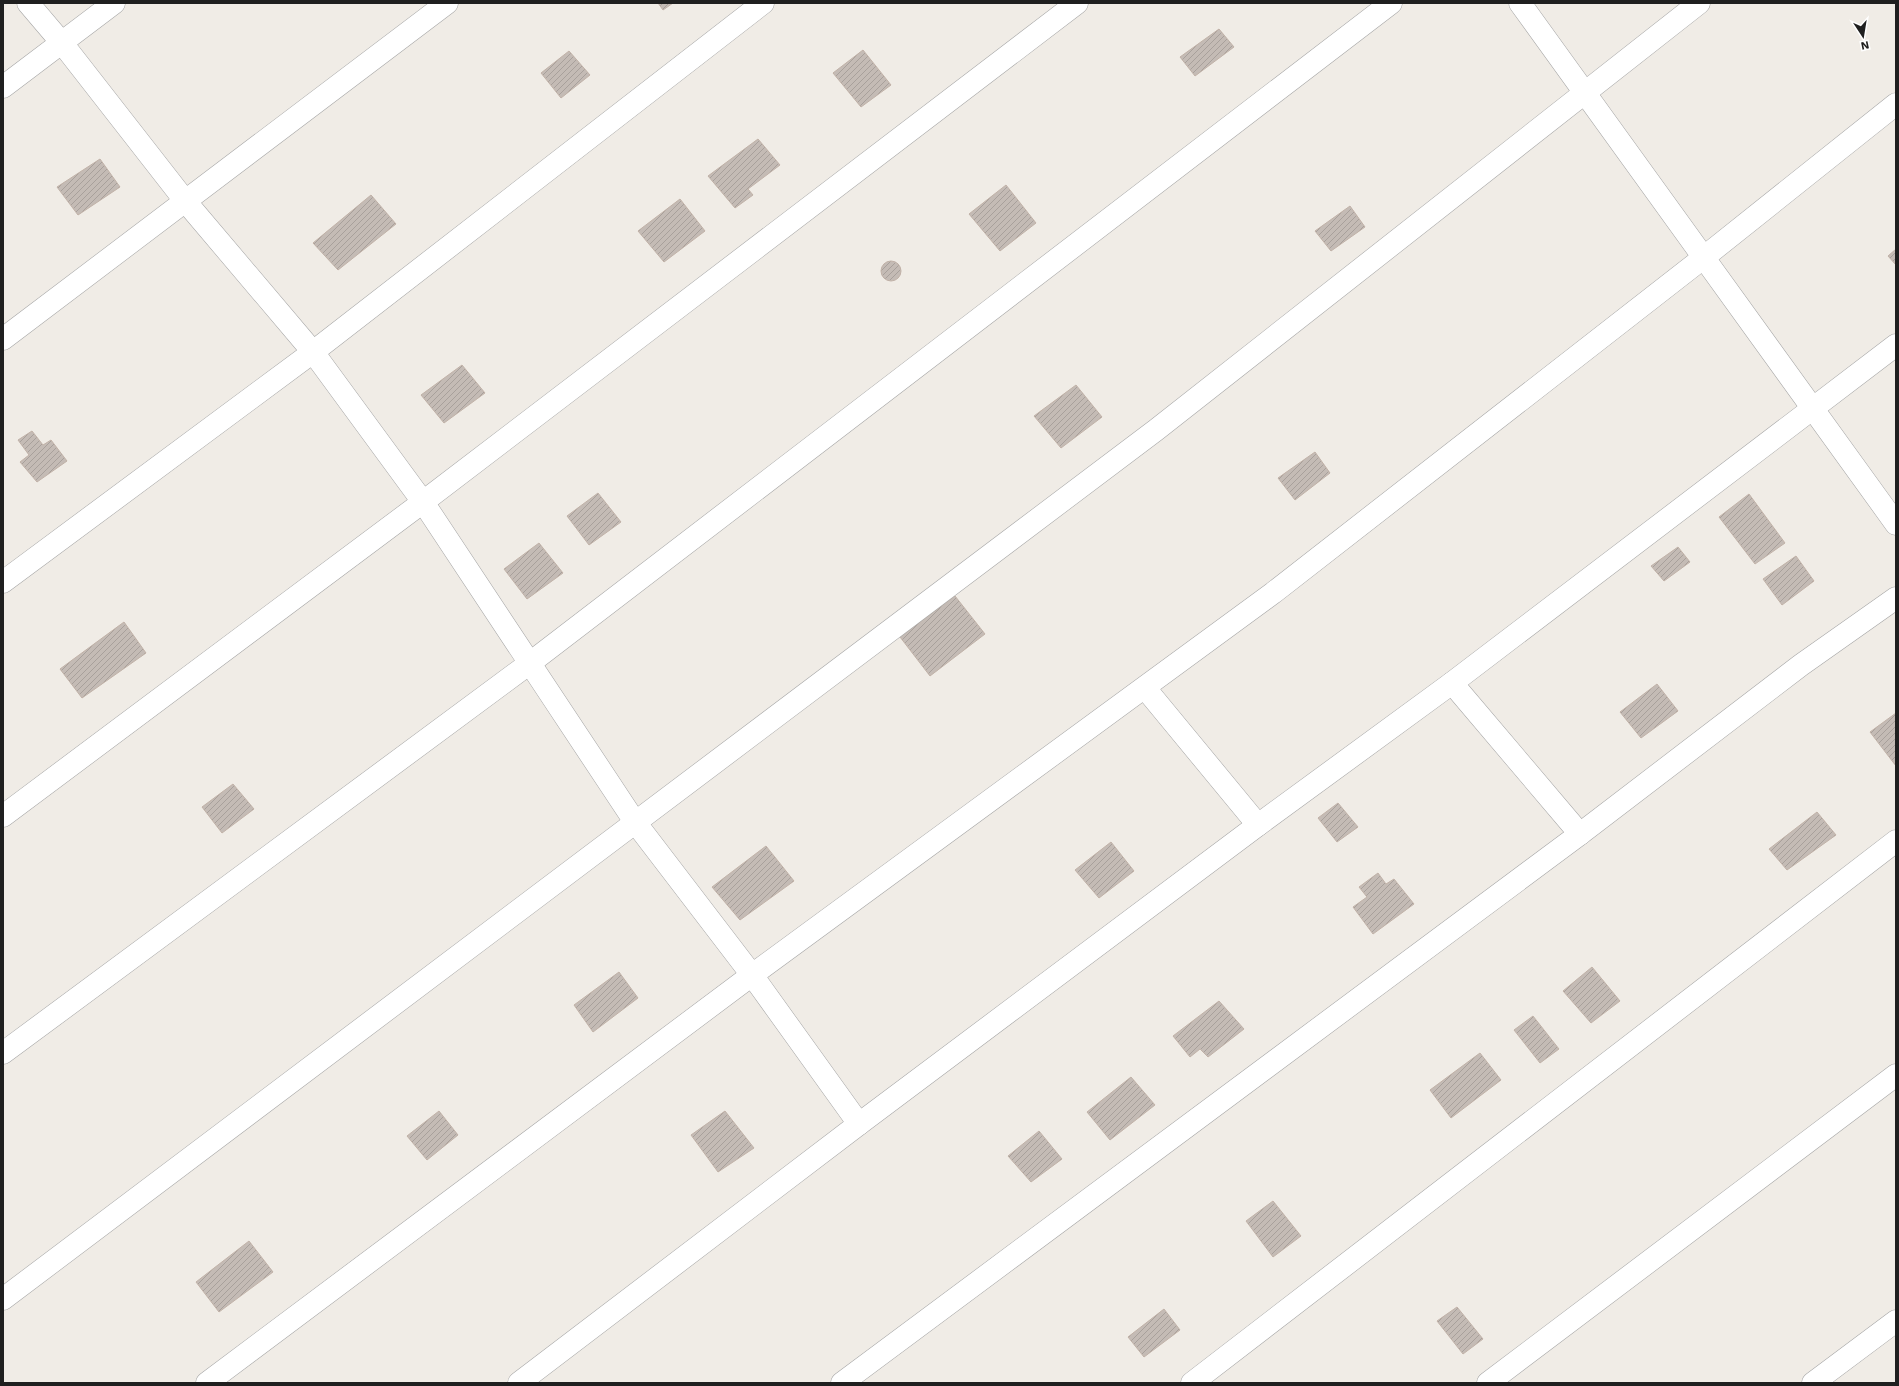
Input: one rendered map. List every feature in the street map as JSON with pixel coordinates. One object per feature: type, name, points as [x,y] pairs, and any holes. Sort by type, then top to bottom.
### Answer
[{"type":"street","points":[[28,3],[62,43],[186,202],[313,352],[423,502],[636,822],[752,975],[859,1124]]},
{"type":"street","points":[[3,86],[114,3]]},
{"type":"street","points":[[3,339],[447,3]]},
{"type":"street","points":[[3,582],[313,352],[763,3]]},
{"type":"street","points":[[3,816],[423,502],[1077,3]]},
{"type":"street","points":[[3,1053],[530,663],[1390,3]]},
{"type":"street","points":[[1520,3],[1896,524]]},
{"type":"street","points":[[3,1300],[1156,430],[1699,3]]},
{"type":"street","points":[[207,1383],[752,975],[1280,588],[1703,258],[1896,104]]},
{"type":"street","points":[[519,1383],[859,1124],[1258,825],[1452,683],[1896,345]]},
{"type":"street","points":[[842,1383],[1580,834],[1801,665],[1896,598]]},
{"type":"street","points":[[1452,683],[1580,834]]},
{"type":"street","points":[[1145,688],[1258,825]]},
{"type":"street","points":[[1192,1383],[1896,842]]},
{"type":"street","points":[[1488,1383],[1896,1075]]},
{"type":"street","points":[[1813,1383],[1896,1321]]},
{"type":"building","points":[[658,3],[673,3],[663,10]]},
{"type":"building","points":[[1219,29],[1234,47],[1195,76],[1180,57]]},
{"type":"building","points":[[863,50],[891,85],[861,107],[833,73]]},
{"type":"building","points":[[569,51],[590,75],[561,98],[541,73]]},
{"type":"building","points":[[758,139],[780,165],[748,189],[753,195],[735,208],[708,176]]},
{"type":"building","points":[[100,159],[120,187],[78,215],[57,187]]},
{"type":"building","points":[[1006,185],[1036,223],[1000,251],[969,214]]},
{"type":"building","points":[[371,195],[396,224],[338,270],[313,243]]},
{"type":"building","points":[[680,199],[705,231],[664,262],[638,231]]},
{"type":"building","points":[[1350,206],[1365,227],[1331,251],[1315,231]]},
{"type":"building","points":[[1896,249],[1896,265],[1888,256]]},
{"type":"building","points":[[891,261],[898,264],[901,271],[898,278],[891,281],[884,278],[881,271],[884,264]]},
{"type":"building","points":[[462,365],[485,393],[444,423],[421,395]]},
{"type":"building","points":[[1076,385],[1102,417],[1061,448],[1034,416]]},
{"type":"building","points":[[32,431],[43,445],[51,440],[67,461],[37,482],[20,462],[29,455],[18,440]]},
{"type":"building","points":[[1315,452],[1330,473],[1295,500],[1278,478]]},
{"type":"building","points":[[598,493],[621,522],[589,545],[567,516]]},
{"type":"building","points":[[1749,494],[1785,543],[1755,564],[1719,517]]},
{"type":"building","points":[[539,543],[563,573],[527,599],[504,569]]},
{"type":"building","points":[[1678,547],[1690,562],[1664,581],[1651,566]]},
{"type":"building","points":[[1796,556],[1814,581],[1782,605],[1763,579]]},
{"type":"building","points":[[955,596],[985,634],[930,676],[900,637]]},
{"type":"building","points":[[124,622],[146,653],[82,698],[60,669]]},
{"type":"building","points":[[1657,684],[1678,711],[1641,738],[1620,712]]},
{"type":"building","points":[[1896,713],[1896,766],[1870,732]]},
{"type":"building","points":[[233,784],[254,809],[222,833],[202,807]]},
{"type":"building","points":[[1338,803],[1358,827],[1337,842],[1318,818]]},
{"type":"building","points":[[1817,812],[1836,835],[1787,870],[1769,849]]},
{"type":"building","points":[[1111,842],[1134,871],[1099,898],[1075,870]]},
{"type":"building","points":[[766,846],[794,881],[740,920],[712,887]]},
{"type":"building","points":[[1378,873],[1386,884],[1394,879],[1414,904],[1373,934],[1353,907],[1367,897],[1359,887]]},
{"type":"building","points":[[1592,967],[1620,1001],[1591,1023],[1563,991]]},
{"type":"building","points":[[619,972],[638,998],[593,1032],[574,1005]]},
{"type":"building","points":[[1219,1001],[1244,1029],[1208,1057],[1200,1049],[1190,1057],[1173,1036]]},
{"type":"building","points":[[1533,1016],[1559,1049],[1540,1063],[1514,1030]]},
{"type":"building","points":[[1480,1053],[1501,1080],[1451,1118],[1430,1090]]},
{"type":"building","points":[[1131,1077],[1155,1105],[1110,1140],[1087,1112]]},
{"type":"building","points":[[439,1111],[458,1135],[427,1160],[407,1136]]},
{"type":"building","points":[[725,1111],[754,1148],[718,1172],[691,1135]]},
{"type":"building","points":[[1039,1131],[1062,1159],[1031,1182],[1008,1156]]},
{"type":"building","points":[[1273,1201],[1301,1236],[1273,1257],[1246,1221]]},
{"type":"building","points":[[249,1241],[273,1272],[219,1312],[196,1282]]},
{"type":"building","points":[[1457,1307],[1483,1339],[1463,1354],[1437,1321]]},
{"type":"building","points":[[1164,1309],[1180,1330],[1144,1357],[1128,1337]]}]
